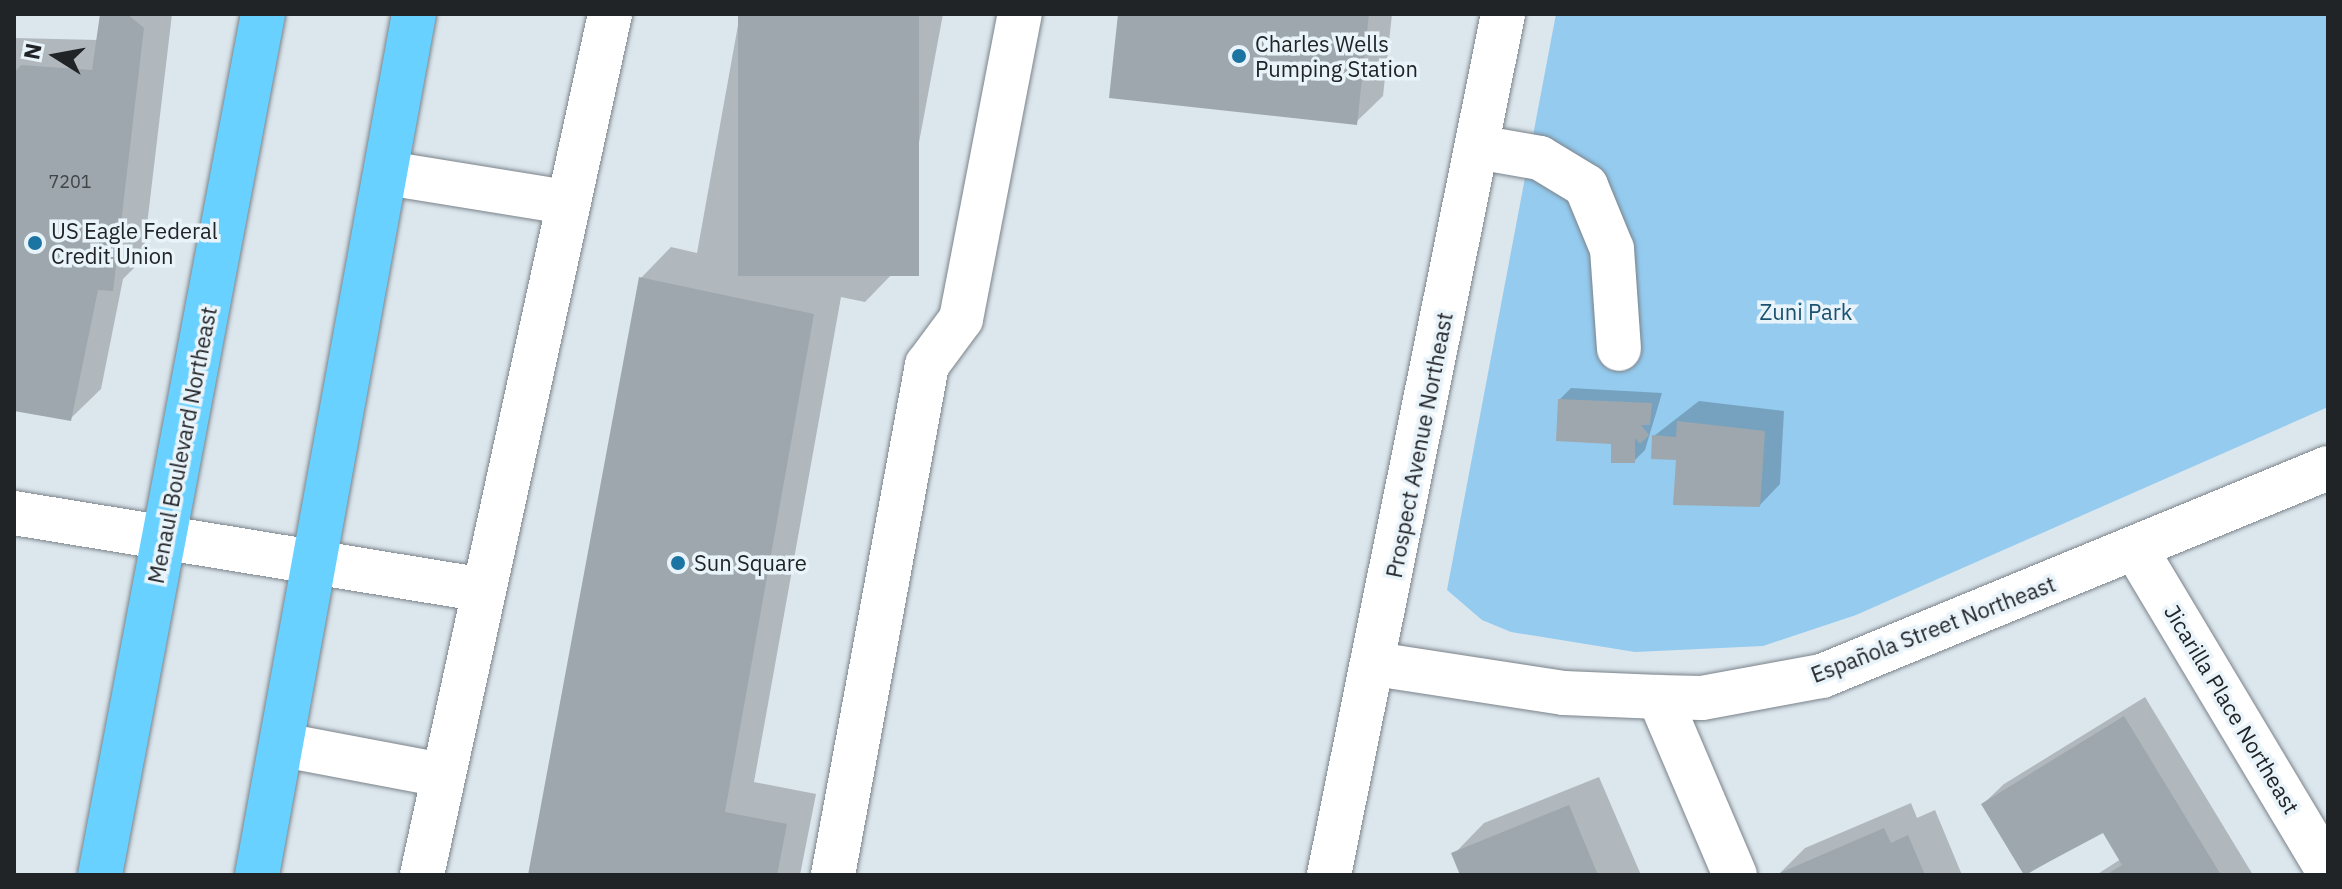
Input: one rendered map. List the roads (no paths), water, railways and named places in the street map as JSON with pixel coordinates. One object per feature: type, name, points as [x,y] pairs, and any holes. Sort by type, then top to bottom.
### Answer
[{"type":"main road","name":"Menaul Boulevard Northeast","points":[[100,875],[263,14]]},
{"type":"main road","points":[[257,875],[317,563],[414,14]]},
{"type":"street","points":[[422,875],[566,202],[610,14]]},
{"type":"street","points":[[833,875],[927,365],[961,319],[1020,14]]},
{"type":"street","name":"Prospect Avenue Northeast","points":[[1329,875],[1375,664],[1503,14]]},
{"type":"street","points":[[1477,147],[1540,158],[1586,186],[1612,249],[1619,349]]},
{"type":"street","points":[[387,173],[566,202]]},
{"type":"street","name":"Española Street Northeast","points":[[1375,664],[1564,693],[1659,697],[1702,698],[1822,676],[2328,468]]},
{"type":"street","points":[[14,513],[164,542],[482,590]]},
{"type":"street","name":"Jicarilla Place Northeast","points":[[2135,548],[2328,870]]},
{"type":"street","points":[[1659,697],[1735,875]]},
{"type":"street","points":[[283,745],[442,775]]},
{"type":"place","name":"Charles Wells Pumping Station","points":[[1239,56]]},
{"type":"place","name":"US Eagle Federal Credit Union","points":[[35,243]]},
{"type":"place","name":"Sun Square","points":[[678,563]]},
{"type":"park label","name":"Zuni Park","points":[[1806,312]]}]
